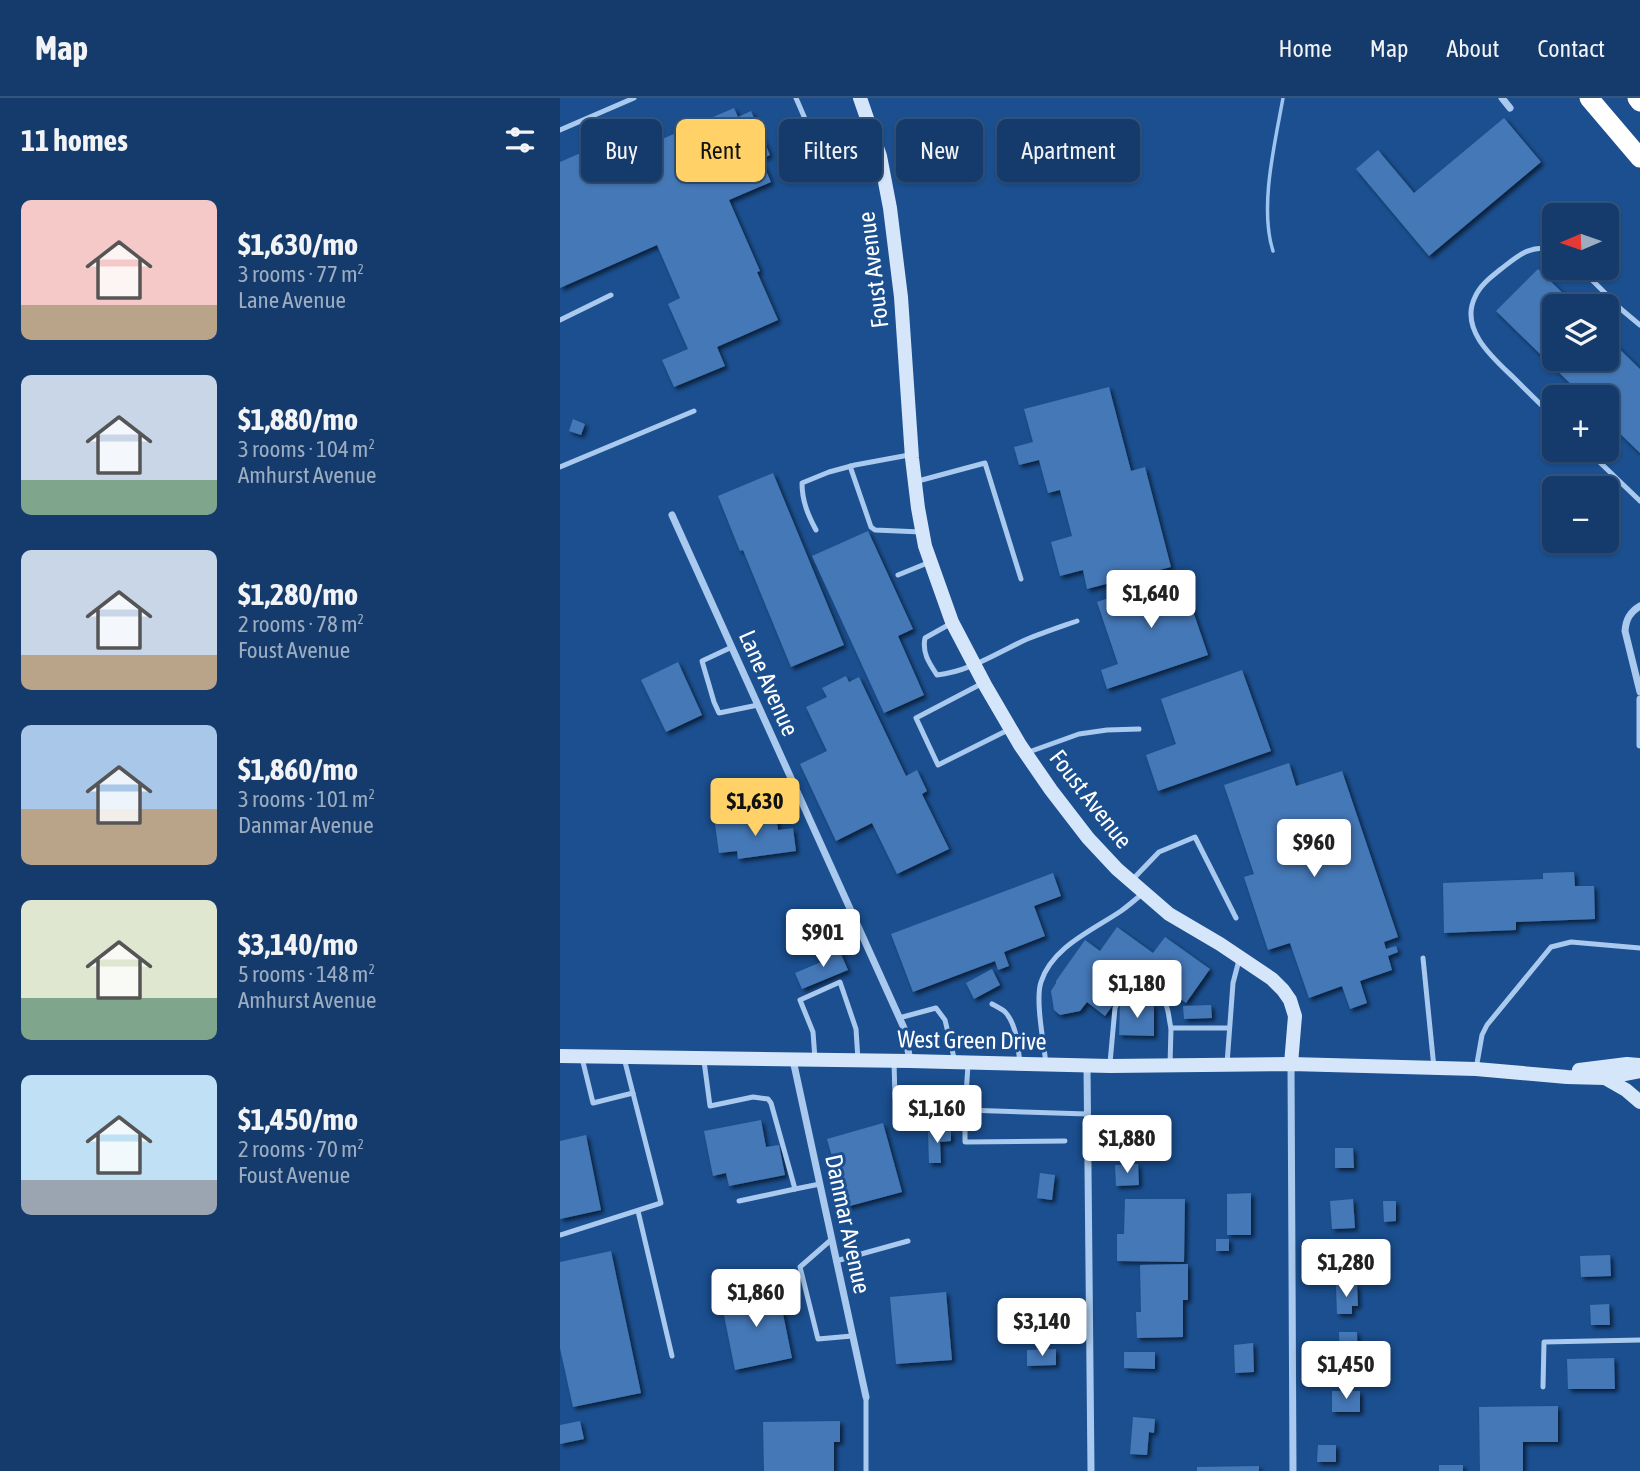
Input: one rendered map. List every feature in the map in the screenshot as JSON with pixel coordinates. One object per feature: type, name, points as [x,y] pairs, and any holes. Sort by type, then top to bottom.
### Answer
[{"type":"highway","points":[[1589,98],[1640,158]]},
{"type":"main road","name":"Foust Avenue","points":[[860,98],[880,156],[890,208],[902,310],[912,454],[923,533],[930,562],[953,622],[1011,729],[1051,790],[1088,838],[1116,869],[1169,914],[1240,957],[1283,990],[1290,1000],[1295,1016],[1291,1063]]},
{"type":"main road","name":"West Green Drive","points":[[560,1056],[910,1060],[1110,1066],[1291,1063],[1476,1069],[1605,1078],[1640,1072]]},
{"type":"main road","name":"West Green Drive","points":[[1551,1075],[1568,1070],[1640,1065]]},
{"type":"main road","points":[[1605,1078],[1640,1102]]},
{"type":"street","points":[[1502,98],[1510,108]]},
{"type":"street","name":"Lane Avenue","points":[[672,515],[904,1028],[910,1060]]},
{"type":"street","points":[[1640,606],[1630,615],[1625,631],[1640,692]]},
{"type":"street","points":[[1640,699],[1640,745]]},
{"type":"street","name":"Danmar Avenue","points":[[793,1059],[866,1397]]},
{"type":"street","name":"Foust Avenue","points":[[1291,1063],[1293,1471]]},
{"type":"street","points":[[1087,1065],[1091,1471]]},
{"type":"lane","points":[[560,130],[634,98]]},
{"type":"lane","points":[[796,98],[805,119]]},
{"type":"lane","points":[[1542,247],[1530,249],[1482,285],[1475,296],[1472,314],[1475,330],[1484,347],[1542,405]]},
{"type":"lane","points":[[1592,280],[1640,325]]},
{"type":"lane","points":[[560,320],[611,295]]},
{"type":"lane","points":[[560,467],[694,411]]},
{"type":"lane","points":[[816,530],[802,495],[802,483],[850,466],[912,454]]},
{"type":"lane","points":[[1599,462],[1640,501]]},
{"type":"lane","points":[[915,481],[985,463],[1021,579]]},
{"type":"lane","points":[[850,466],[871,527],[875,530],[923,533]]},
{"type":"lane","points":[[898,575],[930,562]]},
{"type":"lane","points":[[953,622],[925,638],[926,658],[937,675],[949,674],[1027,639],[1077,621]]},
{"type":"lane","points":[[732,648],[702,661],[714,702],[719,712],[758,705]]},
{"type":"lane","points":[[984,682],[916,718],[938,765],[1011,729]]},
{"type":"lane","points":[[1026,753],[1079,734],[1139,729]]},
{"type":"lane","points":[[1131,881],[1159,852],[1195,837],[1236,918]]},
{"type":"lane","points":[[1046,1064],[1040,1011],[1041,983],[1051,965],[1071,942],[1121,911],[1144,892]]},
{"type":"lane","points":[[1476,1069],[1482,1035],[1487,1025],[1551,947],[1571,942],[1640,948]]},
{"type":"lane","points":[[1227,1064],[1233,983],[1240,957]]},
{"type":"lane","points":[[1423,958],[1434,1068]]},
{"type":"lane","points":[[815,1059],[813,1031],[800,1000],[840,982],[856,1029],[858,1060]]},
{"type":"lane","points":[[1110,1066],[1115,1008],[1126,993],[1138,989],[1157,995],[1166,1005],[1171,1028],[1170,1065]]},
{"type":"lane","points":[[992,1004],[1005,1010],[1010,1018],[1020,1063]]},
{"type":"lane","points":[[899,1018],[936,1008],[945,1020],[962,1062],[965,1142],[1065,1141]]},
{"type":"lane","points":[[1171,1028],[1229,1028]]},
{"type":"lane","points":[[581,1056],[593,1103],[633,1093]]},
{"type":"lane","points":[[560,1235],[661,1203],[624,1056]]},
{"type":"lane","points":[[704,1058],[710,1106],[753,1097],[768,1099],[771,1103],[795,1189]]},
{"type":"lane","points":[[893,1060],[895,1098],[911,1110],[1087,1114]]},
{"type":"lane","points":[[739,1202],[820,1184]]},
{"type":"lane","points":[[638,1211],[672,1356]]},
{"type":"lane","points":[[832,1239],[800,1267],[818,1339],[852,1336]]},
{"type":"lane","points":[[836,1261],[908,1241]]},
{"type":"lane","points":[[1543,1387],[1544,1342],[1640,1340]]},
{"type":"lane","points":[[866,1397],[866,1471]]},
{"type":"building","points":[[734,108],[738,117],[751,111],[754,119],[709,119]]},
{"type":"building","points":[[1504,118],[1541,162],[1429,256],[1356,169],[1378,150],[1414,193]]},
{"type":"building","points":[[676,133],[676,182],[765,182],[765,168],[771,182],[729,200],[778,320],[717,347],[725,366],[674,387],[662,360],[688,349],[668,304],[680,298],[657,245],[560,288],[560,162],[581,153],[581,182],[662,182],[662,139]]},
{"type":"building","points":[[765,143],[770,155],[765,157]]},
{"type":"building","points":[[1538,269],[1542,273],[1542,280],[1549,280],[1564,294],[1542,294],[1542,356],[1496,311]]},
{"type":"building","points":[[1619,349],[1640,369],[1640,453],[1619,433],[1619,385],[1572,385],[1557,371],[1619,371]]},
{"type":"building","points":[[1109,387],[1131,471],[1145,467],[1171,567],[1087,589],[1083,570],[1060,576],[1051,542],[1072,536],[1060,490],[1048,493],[1039,460],[1019,465],[1014,447],[1033,442],[1024,409]]},
{"type":"building","points":[[573,419],[585,424],[581,435],[569,431]]},
{"type":"building","points":[[773,473],[844,645],[791,667],[718,496]]},
{"type":"building","points":[[868,531],[913,629],[898,636],[924,695],[884,713],[812,556]]},
{"type":"building","points":[[1180,573],[1208,655],[1107,689],[1101,670],[1118,664],[1097,602]]},
{"type":"building","points":[[678,662],[702,715],[666,732],[641,680]]},
{"type":"building","points":[[1242,670],[1271,751],[1158,791],[1146,755],[1176,744],[1161,699]]},
{"type":"building","points":[[846,676],[849,682],[859,677],[906,776],[917,770],[927,791],[922,794],[949,849],[897,874],[872,823],[836,841],[800,764],[827,751],[806,707],[827,697],[822,688]]},
{"type":"building","points":[[1289,763],[1296,786],[1342,771],[1398,937],[1384,942],[1386,949],[1396,946],[1398,952],[1388,956],[1392,970],[1360,981],[1367,1003],[1350,1009],[1342,986],[1309,998],[1290,943],[1268,950],[1244,877],[1254,874],[1224,785]]},
{"type":"building","points":[[776,815],[778,830],[793,828],[796,851],[738,859],[737,851],[719,853],[715,824]]},
{"type":"building","points":[[1574,872],[1575,886],[1594,886],[1595,919],[1516,922],[1516,930],[1444,933],[1443,883],[1543,879],[1543,873]]},
{"type":"building","points":[[1053,873],[1061,896],[1034,906],[1045,936],[1004,952],[1009,966],[998,970],[995,961],[913,992],[891,934]]},
{"type":"building","points":[[1117,927],[1153,953],[1165,937],[1210,969],[1186,1003],[1139,969],[1105,1016],[1087,1002],[1080,1011],[1060,1015],[1054,1010],[1051,991],[1056,981],[1085,940],[1100,951]]},
{"type":"building","points":[[838,947],[848,970],[802,989],[795,973],[826,960],[823,953]]},
{"type":"building","points":[[992,969],[1000,985],[974,999],[966,983]]},
{"type":"building","points":[[1120,1003],[1154,1004],[1154,1036],[1119,1035]]},
{"type":"building","points":[[1211,1005],[1212,1018],[1184,1019],[1183,1006]]},
{"type":"building","points":[[761,1120],[766,1147],[779,1145],[785,1175],[729,1186],[726,1173],[713,1176],[704,1131]]},
{"type":"building","points":[[883,1123],[902,1192],[846,1207],[827,1139]]},
{"type":"building","points":[[951,1131],[951,1141],[940,1142],[941,1163],[929,1163],[928,1132]]},
{"type":"building","points":[[586,1135],[601,1210],[560,1219],[560,1141]]},
{"type":"building","points":[[1335,1148],[1353,1148],[1354,1168],[1335,1168]]},
{"type":"building","points":[[1138,1164],[1139,1185],[1116,1186],[1115,1165]]},
{"type":"building","points":[[1040,1173],[1055,1175],[1052,1200],[1037,1198]]},
{"type":"building","points":[[1251,1193],[1251,1235],[1227,1235],[1227,1194]]},
{"type":"building","points":[[1125,1199],[1185,1199],[1184,1262],[1117,1261],[1117,1234],[1124,1234]]},
{"type":"building","points":[[1353,1199],[1355,1228],[1332,1229],[1330,1201]]},
{"type":"building","points":[[1383,1201],[1396,1201],[1396,1221],[1384,1222]]},
{"type":"building","points":[[1216,1239],[1229,1239],[1229,1251],[1216,1251]]},
{"type":"building","points":[[611,1251],[641,1393],[573,1407],[560,1348],[560,1262]]},
{"type":"building","points":[[1610,1255],[1611,1276],[1581,1277],[1580,1256]]},
{"type":"building","points":[[1188,1264],[1188,1300],[1183,1300],[1183,1337],[1137,1338],[1136,1312],[1141,1312],[1140,1265]]},
{"type":"building","points":[[1336,1285],[1357,1285],[1358,1306],[1352,1306],[1352,1314],[1337,1314]]},
{"type":"building","points":[[778,1289],[792,1358],[735,1370],[721,1300]]},
{"type":"building","points":[[946,1292],[952,1360],[896,1364],[890,1297]]},
{"type":"building","points":[[1609,1304],[1610,1325],[1591,1325],[1590,1305]]},
{"type":"building","points":[[1339,1332],[1357,1332],[1358,1365],[1340,1366]]},
{"type":"building","points":[[1253,1343],[1254,1372],[1235,1373],[1234,1345]]},
{"type":"building","points":[[1056,1349],[1056,1365],[1027,1366],[1027,1350]]},
{"type":"building","points":[[1124,1352],[1155,1352],[1155,1369],[1124,1368]]},
{"type":"building","points":[[1614,1358],[1615,1389],[1568,1389],[1567,1359]]},
{"type":"building","points":[[1332,1391],[1360,1391],[1360,1412],[1332,1412]]},
{"type":"building","points":[[1558,1406],[1558,1442],[1523,1442],[1523,1471],[1480,1471],[1479,1407]]},
{"type":"building","points":[[1133,1417],[1155,1419],[1154,1433],[1149,1432],[1147,1455],[1130,1454]]},
{"type":"building","points":[[580,1421],[584,1439],[560,1444],[560,1425]]},
{"type":"building","points":[[840,1421],[840,1442],[834,1442],[834,1471],[764,1471],[763,1422]]},
{"type":"building","points":[[1318,1445],[1336,1445],[1336,1462],[1317,1462]]},
{"type":"building","points":[[1439,1465],[1463,1465],[1463,1471],[1439,1471]]},
{"type":"building","points":[[1259,1466],[1259,1471],[1197,1471],[1197,1467]]},
{"type":"waterway","points":[[1273,251],[1269,234],[1268,195],[1283,98]]}]
